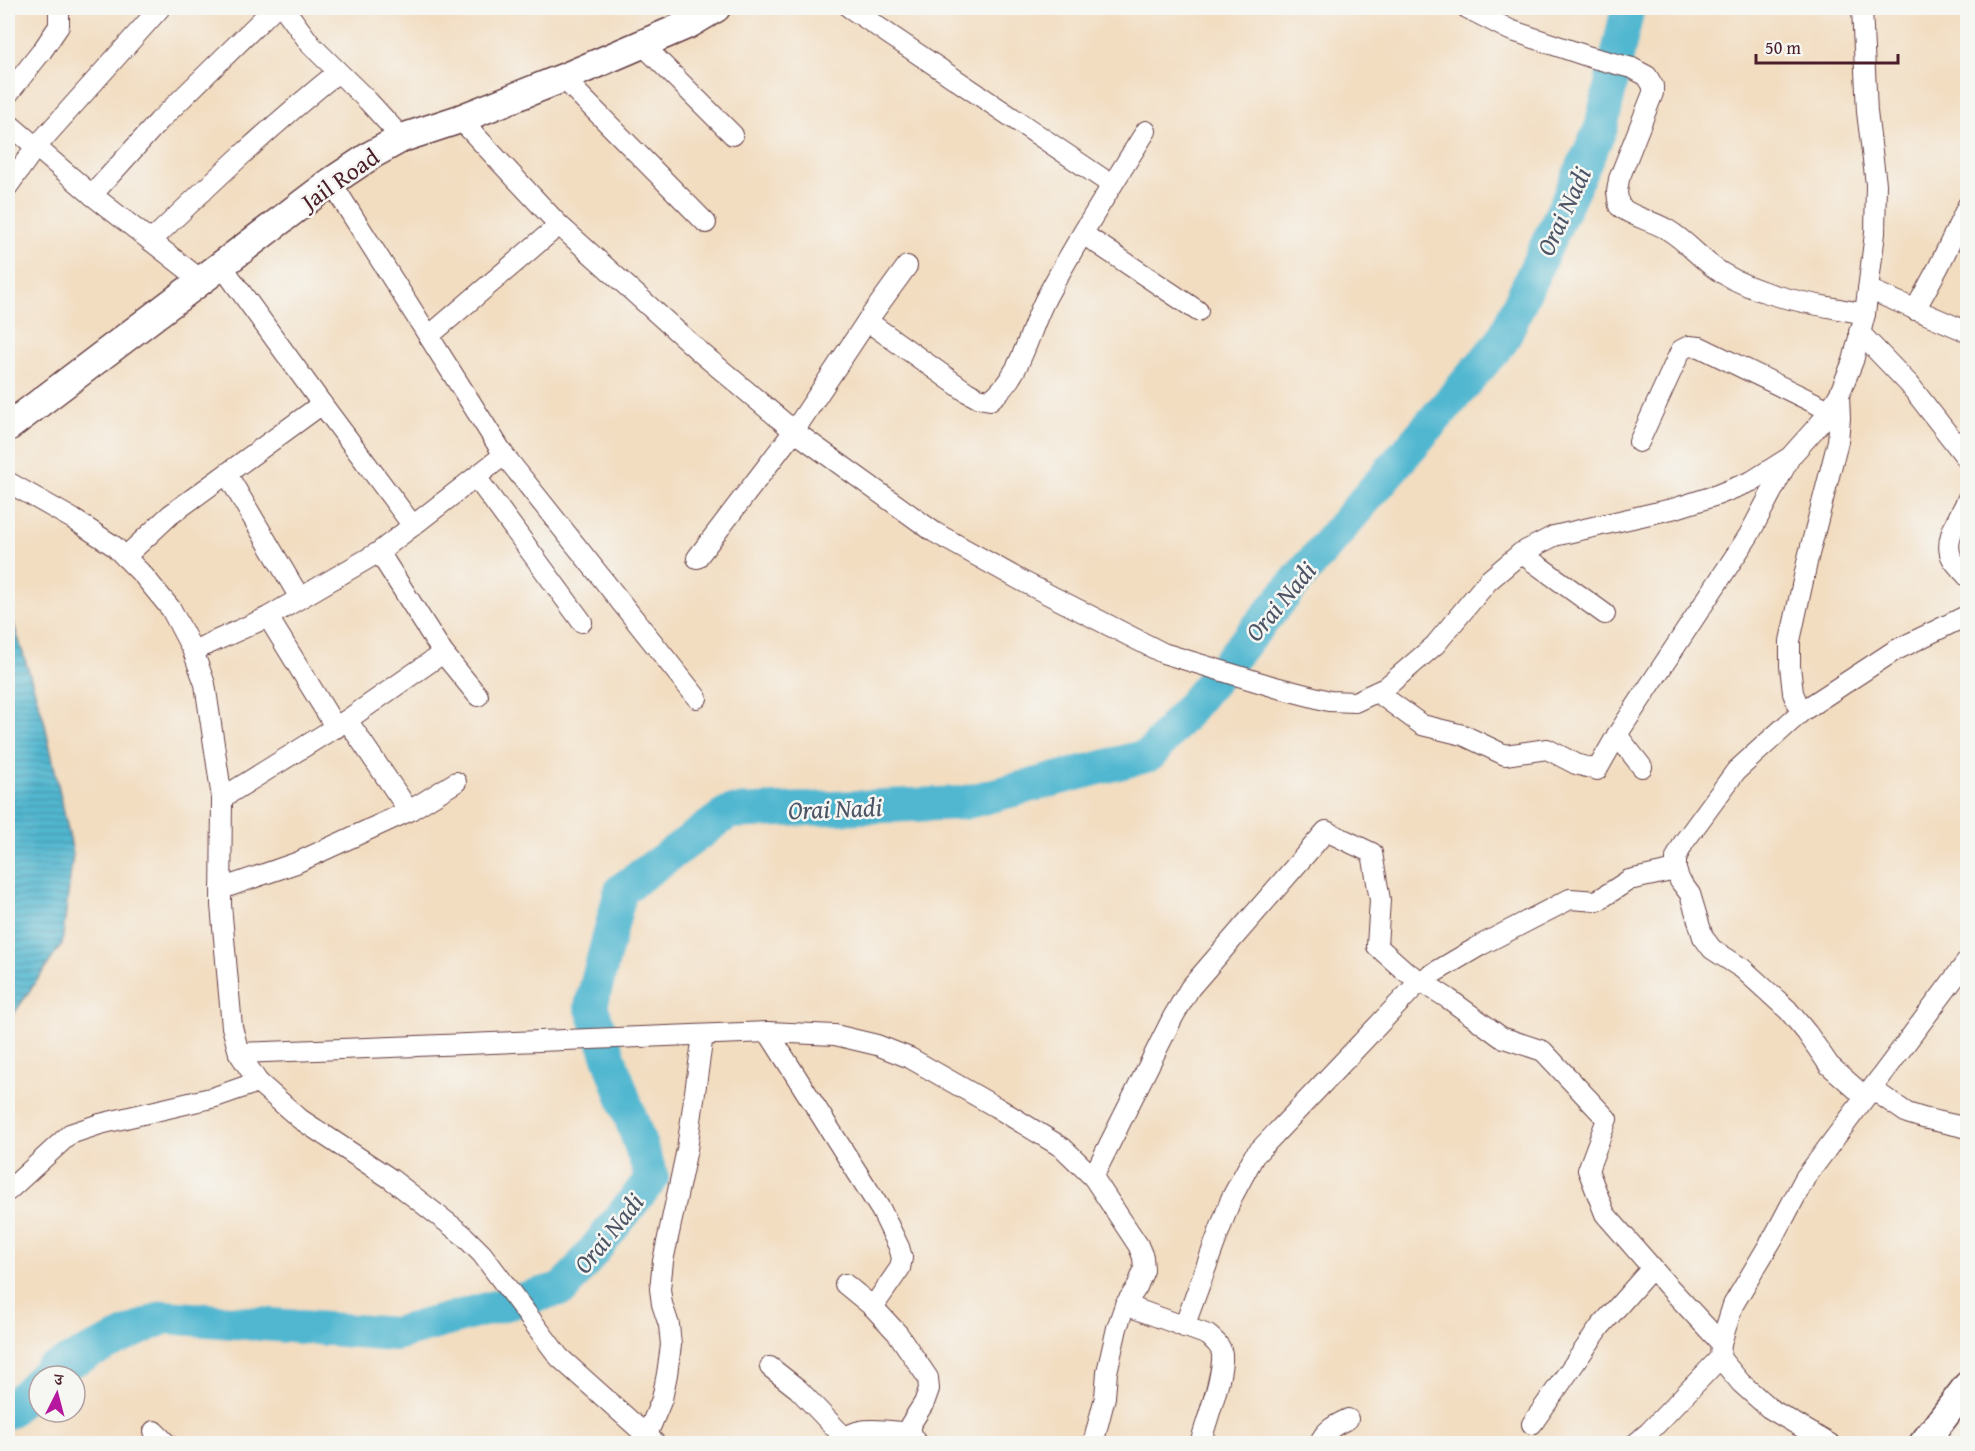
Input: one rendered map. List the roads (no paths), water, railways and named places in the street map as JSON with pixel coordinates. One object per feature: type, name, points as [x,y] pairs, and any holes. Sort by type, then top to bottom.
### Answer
[{"type":"street","points":[[8,94],[59,26],[59,8]]},
{"type":"street","points":[[8,186],[35,148],[160,8]]},
{"type":"street","points":[[92,195],[159,121],[274,8]]},
{"type":"street","points":[[284,8],[311,45],[402,138]]},
{"type":"street","name":"Jail Road","points":[[8,427],[331,182],[373,154],[402,138],[460,119],[563,78],[689,24],[716,8]]},
{"type":"street","points":[[850,8],[1112,185]]},
{"type":"street","points":[[1467,8],[1510,30],[1590,57],[1632,68],[1647,76],[1653,86],[1653,93],[1619,179],[1617,192],[1619,206],[1628,214],[1656,222],[1671,231],[1720,272],[1748,286],[1862,323],[1968,460]]},
{"type":"street","points":[[1377,692],[1422,725],[1463,735],[1505,755],[1547,749],[1576,764],[1597,770],[1617,735],[1749,535],[1790,457],[1823,420],[1853,361],[1868,289],[1875,233],[1876,184],[1867,111],[1862,8]]},
{"type":"street","points":[[642,44],[733,135]]},
{"type":"street","points":[[151,241],[240,155],[338,72]]},
{"type":"street","points":[[563,78],[706,223]]},
{"type":"street","points":[[460,119],[559,225],[700,352],[794,431],[934,532],[1022,581],[1163,653],[1329,701],[1355,702],[1386,688],[1435,645],[1488,581],[1521,553],[1554,536],[1676,508],[1717,495],[1752,481],[1790,457]]},
{"type":"street","points":[[8,123],[35,148],[151,241],[212,273],[322,404],[413,526]]},
{"type":"street","points":[[867,321],[978,398],[990,399],[1002,391],[1023,355],[1046,298],[1146,131]]},
{"type":"street","points":[[331,182],[504,454],[697,698]]},
{"type":"street","points":[[1915,310],[1968,205]]},
{"type":"street","points":[[429,336],[559,225]]},
{"type":"street","points":[[1083,234],[1198,310]]},
{"type":"street","points":[[697,558],[794,431],[867,321],[907,266]]},
{"type":"street","points":[[1868,289],[1968,332]]},
{"type":"street","points":[[1639,442],[1681,350],[1689,346],[1700,347],[1834,402]]},
{"type":"street","points":[[1801,712],[1793,693],[1790,641],[1808,558],[1838,441],[1834,402]]},
{"type":"street","points":[[125,557],[170,515],[322,404]]},
{"type":"street","points":[[193,651],[268,617],[379,552],[504,454]]},
{"type":"street","points":[[227,474],[300,598]]},
{"type":"street","points":[[476,477],[582,622]]},
{"type":"street","points":[[8,482],[73,519],[114,546],[143,575],[171,609],[193,651],[205,684],[222,798],[221,889],[232,1027],[239,1053],[258,1082],[300,1119],[391,1179],[462,1234],[482,1254],[559,1357],[651,1439],[662,1399],[670,1346],[669,1325],[662,1304],[660,1288],[663,1261],[687,1149],[703,1035]]},
{"type":"street","points":[[1968,498],[1950,537],[1949,547],[1952,557],[1968,577]]},
{"type":"street","points":[[379,552],[443,653],[478,696]]},
{"type":"street","points":[[1521,553],[1605,614]]},
{"type":"street","points":[[1968,615],[1894,651],[1801,712],[1736,771],[1684,842],[1676,858],[1676,870],[1680,881],[1690,894],[1703,937],[1712,949],[1743,969],[1788,1010],[1829,1065],[1868,1093],[1907,1113],[1968,1128]]},
{"type":"street","points":[[268,617],[342,724],[409,811]]},
{"type":"street","points":[[222,798],[342,724],[443,653]]},
{"type":"street","points":[[1617,735],[1642,767]]},
{"type":"street","points":[[221,889],[296,863],[409,811],[456,782]]},
{"type":"street","points":[[1093,1177],[1173,1017],[1190,988],[1326,831],[1372,853],[1380,900],[1377,946],[1405,971],[1449,999],[1501,1037],[1543,1051],[1607,1119],[1588,1170],[1605,1214],[1720,1350],[1741,1383],[1769,1408],[1830,1443]]},
{"type":"street","points":[[1184,1327],[1231,1199],[1254,1156],[1420,981],[1481,945],[1569,899],[1596,901],[1629,880],[1676,870]]},
{"type":"street","points":[[1635,1443],[1649,1432],[1720,1350],[1733,1305],[1776,1233],[1805,1178],[1968,960]]},
{"type":"street","points":[[239,1053],[768,1032],[835,1035],[877,1045],[910,1058],[1063,1148],[1093,1177],[1138,1245],[1143,1257],[1144,1270],[1137,1287],[1125,1305],[1117,1328],[1107,1372],[1105,1397],[1093,1443]]},
{"type":"street","points":[[768,1032],[881,1210],[899,1246],[902,1258],[900,1268],[873,1307]]},
{"type":"street","points":[[8,1191],[70,1134],[100,1124],[215,1097],[258,1082]]},
{"type":"street","points":[[1532,1424],[1600,1327],[1652,1268]]},
{"type":"street","points":[[770,1367],[798,1389],[842,1440],[854,1432],[872,1430],[914,1438],[910,1425],[924,1403],[928,1378],[898,1334],[873,1307],[845,1284]]},
{"type":"street","points":[[1125,1305],[1208,1335],[1218,1344],[1222,1353],[1221,1370],[1200,1443]]},
{"type":"street","points":[[1923,1443],[1967,1386]]},
{"type":"street","points":[[1319,1443],[1322,1435],[1348,1419]]},
{"type":"water","points":[[8,606],[44,720],[73,853],[62,944],[8,1022]]},
{"type":"waterway","name":"Orai Nadi","points":[[64,1364],[165,1317],[395,1334],[564,1288],[652,1178],[591,1006],[621,890],[729,812],[963,803],[1150,755],[1502,341],[1601,128],[1628,8]]},
{"type":"waterway","name":"Orai Nadi","points":[[8,1412],[27,1393]]}]
